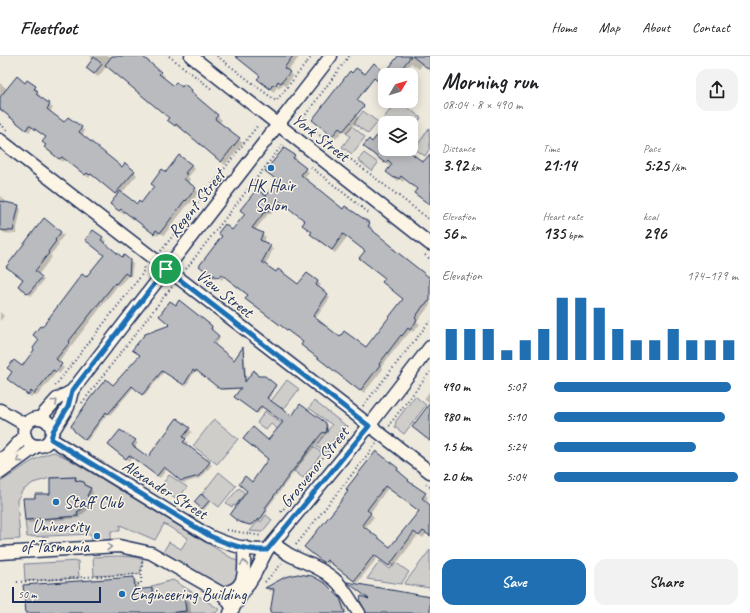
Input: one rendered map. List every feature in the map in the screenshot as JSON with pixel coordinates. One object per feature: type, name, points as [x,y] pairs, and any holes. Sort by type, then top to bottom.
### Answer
[{"type":"street","name":"York Street","points":[[191,56],[430,244]]},
{"type":"street","name":"Regent Street","points":[[52,435],[68,407],[72,391],[331,56]]},
{"type":"street","name":"View Street","points":[[0,140],[430,472]]},
{"type":"street","name":"Grosvenor Street","points":[[232,611],[270,546],[369,426],[430,347]]},
{"type":"street","name":"Regent Street","points":[[40,418],[57,399],[72,391]]},
{"type":"street","points":[[0,410],[25,431],[29,443],[37,446],[45,445],[52,435],[47,421],[40,418],[32,419],[25,431],[11,452],[0,460]]},
{"type":"street","name":"Alexander Street","points":[[52,435],[210,536],[228,544],[257,550],[270,546]]},
{"type":"street","points":[[0,473],[37,446]]},
{"type":"street","points":[[0,553],[119,546],[151,553],[221,593],[225,597],[232,611]]},
{"type":"street","points":[[270,546],[330,576],[343,589],[359,613]]},
{"type":"street","points":[[221,593],[228,592],[242,583],[244,573],[244,547]]},
{"type":"path","points":[[217,56],[276,101],[312,56]]},
{"type":"path","points":[[349,56],[301,121],[430,220]]},
{"type":"path","points":[[154,260],[258,125]]},
{"type":"path","points":[[83,402],[283,144]]},
{"type":"path","points":[[54,388],[141,276],[166,294]]},
{"type":"path","points":[[279,515],[430,321]]},
{"type":"path","points":[[395,430],[389,425],[430,372]]},
{"type":"path","points":[[294,546],[376,444]]},
{"type":"path","points":[[220,528],[263,536],[266,532]]},
{"type":"path","points":[[134,584],[141,584],[141,564],[145,552]]},
{"type":"path","points":[[275,570],[283,561]]},
{"type":"path","points":[[17,582],[140,574]]},
{"type":"shaded area","points":[[392,108],[409,108],[421,118],[418,122],[418,116],[385,116]]},
{"type":"shaded area","points":[[363,111],[378,122],[368,134],[354,123]]},
{"type":"shaded area","points":[[352,126],[365,137],[352,154],[342,147],[350,136],[346,133]]},
{"type":"shaded area","points":[[429,128],[430,148],[425,156],[418,151],[418,144]]},
{"type":"shaded area","points":[[364,153],[378,163],[372,171],[358,160]]},
{"type":"shaded area","points":[[287,380],[299,389],[284,409],[281,407],[275,416],[265,409]]},
{"type":"shaded area","points":[[415,396],[426,405],[404,434],[395,427],[396,421]]},
{"type":"shaded area","points":[[314,401],[345,425],[325,452],[316,446],[332,425],[309,408]]},
{"type":"shaded area","points":[[265,411],[322,453],[303,478],[294,471],[311,448],[303,442],[296,443],[271,424],[266,430],[257,423]]},
{"type":"shaded area","points":[[214,419],[238,439],[217,464],[193,446]]},
{"type":"shaded area","points":[[54,452],[67,458],[240,563],[237,584],[220,589],[163,552],[169,542],[181,549],[188,538],[164,524],[155,540],[120,525],[120,531],[111,531],[111,538],[105,541],[92,542],[91,534],[27,537],[25,520],[77,516],[77,512],[86,506],[90,498],[87,496],[91,488],[86,486],[84,482],[75,480],[76,477],[50,478],[33,483],[22,491],[17,500],[20,539],[0,540],[0,482],[39,457]]},
{"type":"shaded area","points":[[219,472],[236,486],[219,507],[202,494]]},
{"type":"shaded area","points":[[169,475],[187,487],[177,500],[160,488]]},
{"type":"shaded area","points":[[239,488],[245,493],[235,506],[233,505],[232,507],[226,503]]},
{"type":"shaded area","points":[[266,515],[272,520],[262,532],[250,531],[259,520],[261,522]]},
{"type":"shaded area","points":[[430,550],[430,588],[404,584]]},
{"type":"shaded area","points":[[93,557],[135,557],[143,560],[140,574],[94,576]]},
{"type":"shaded area","points":[[78,561],[79,578],[25,581],[24,564]]},
{"type":"shaded area","points":[[380,561],[390,569],[395,562],[409,572],[401,584],[367,579]]},
{"type":"shaded area","points":[[173,580],[219,609],[216,613],[171,613],[186,611],[184,595],[153,598],[152,586]]},
{"type":"building","points":[[112,56],[142,56],[161,72],[159,74],[173,85],[176,82],[182,87],[184,84],[218,115],[215,119],[240,138],[221,162],[176,124],[175,126],[167,120],[169,118],[105,65]]},
{"type":"building","points":[[235,56],[293,56],[284,68],[290,72],[281,83],[278,81],[275,86],[273,84],[270,89],[257,79],[260,76]]},
{"type":"building","points":[[398,56],[411,56],[402,68],[389,68]]},
{"type":"building","points":[[412,56],[430,56],[430,70]]},
{"type":"building","points":[[94,57],[102,64],[94,74],[86,68]]},
{"type":"building","points":[[374,63],[380,68],[378,68],[378,81],[374,78],[357,100],[364,106],[343,131],[339,128],[332,136],[312,120],[350,71],[352,73],[356,68],[365,74]]},
{"type":"building","points":[[17,76],[25,83],[27,80],[36,86],[34,89],[38,91],[36,94],[50,104],[47,109],[64,122],[68,117],[82,127],[79,132],[122,167],[125,163],[135,171],[115,194],[91,174],[90,175],[87,173],[85,175],[62,157],[59,159],[44,147],[46,145],[42,142],[46,137],[29,125],[26,130],[0,109],[0,97]]},
{"type":"building","points":[[378,134],[378,156],[415,156],[423,162],[430,154],[430,205],[414,193],[417,189],[401,176],[399,179],[396,177],[394,178],[386,172],[392,164],[388,160],[385,163],[363,146],[369,139],[372,142]]},
{"type":"building","points":[[284,148],[295,155],[293,158],[306,168],[301,175],[343,209],[345,206],[370,223],[368,226],[372,230],[430,278],[430,301],[423,306],[415,318],[417,320],[410,330],[408,328],[402,336],[401,335],[360,391],[301,345],[303,342],[245,299],[248,295],[221,274],[218,278],[214,275],[213,277],[199,266],[222,236],[218,233],[225,224],[232,230],[245,214],[240,210],[257,189],[266,196],[278,181],[265,171]],"holes":[[[277,199],[305,221],[302,225],[312,232],[310,234],[332,250],[343,234],[365,251],[359,258],[385,278],[382,282],[403,299],[366,347],[344,331],[340,337],[313,316],[328,294],[316,285],[318,281],[307,273],[298,284],[278,269],[276,272],[262,262],[271,245],[260,240],[263,233],[252,228],[265,211],[267,213]]]},
{"type":"building","points":[[179,155],[192,165],[185,173],[187,174],[184,179],[196,188],[160,233],[156,230],[154,234],[121,209],[119,211],[110,204],[120,191],[137,204],[139,201],[141,203],[154,186],[151,184],[162,169],[166,172]]},
{"type":"building","points":[[0,201],[19,205],[13,231],[0,230]]},
{"type":"building","points":[[44,218],[61,232],[48,252],[49,253],[35,271],[42,277],[28,294],[18,286],[23,279],[6,267]]},
{"type":"building","points":[[93,230],[103,237],[101,240],[122,257],[124,255],[130,260],[129,276],[125,273],[116,284],[115,283],[69,341],[70,342],[56,359],[62,364],[56,372],[53,370],[34,394],[31,391],[28,395],[7,379],[12,372],[7,368],[14,360],[22,366],[34,350],[33,348],[39,340],[33,335],[40,326],[42,327],[82,274],[86,277],[104,255],[85,240]]},
{"type":"building","points":[[179,300],[212,326],[211,329],[219,336],[213,343],[234,360],[243,347],[245,382],[254,370],[258,376],[265,376],[276,385],[267,398],[292,416],[300,404],[326,423],[327,432],[322,433],[293,470],[265,508],[267,509],[261,518],[250,525],[239,522],[230,515],[247,491],[239,484],[245,476],[252,482],[268,459],[243,439],[253,427],[268,440],[283,422],[261,406],[256,413],[234,397],[241,388],[220,389],[196,370],[195,372],[193,370],[184,385],[162,371],[142,395],[132,386],[108,414],[106,412],[85,440],[75,432],[71,426],[90,398],[106,379],[113,385],[140,355],[132,350],[145,334],[170,325],[159,316],[170,301],[176,305]]},
{"type":"building","points":[[430,403],[430,441],[412,427]]},
{"type":"building","points":[[177,418],[190,428],[183,437],[186,439],[183,442],[210,462],[199,476],[181,481],[164,467],[157,476],[129,455],[126,459],[108,445],[120,430],[136,440],[132,445],[148,457]]},
{"type":"building","points":[[376,451],[398,468],[397,470],[409,480],[408,481],[426,493],[422,498],[430,505],[430,536],[423,531],[419,536],[414,532],[389,566],[374,555],[354,581],[327,560],[324,563],[304,547],[336,508],[348,491],[346,489]],"holes":[[[385,486],[419,511],[390,547],[362,525],[371,513],[367,510]]]},
{"type":"building","name":"Staff Club","points":[[76,477],[75,480],[84,482],[86,486],[91,488],[87,496],[90,497],[86,506],[77,512],[78,516],[25,520],[23,498],[35,498],[35,494],[50,494],[50,478]]},
{"type":"building","points":[[201,494],[209,501],[202,509],[194,502]]},
{"type":"building","points":[[298,574],[312,576],[325,583],[340,598],[345,613],[270,613],[274,589],[265,588],[285,577]]},
{"type":"building","points":[[134,577],[135,590],[152,588],[153,598],[184,595],[186,611],[168,613],[26,613],[23,585]]},
{"type":"building","points":[[347,582],[430,597],[430,613],[366,613],[360,601],[361,596],[369,599]]},
{"type":"place","name":"HK Hair Salon","points":[[271,168]]},
{"type":"place","name":"Staff Club","points":[[56,502]]},
{"type":"place","name":"University of Tasmania","points":[[97,536]]},
{"type":"place","name":"Engineering Building","points":[[122,594]]},
{"type":"route","points":[[166,269],[369,426],[276,541],[267,550],[257,550],[228,544],[210,536],[51,439],[53,431],[68,407],[72,391],[166,269]]}]
